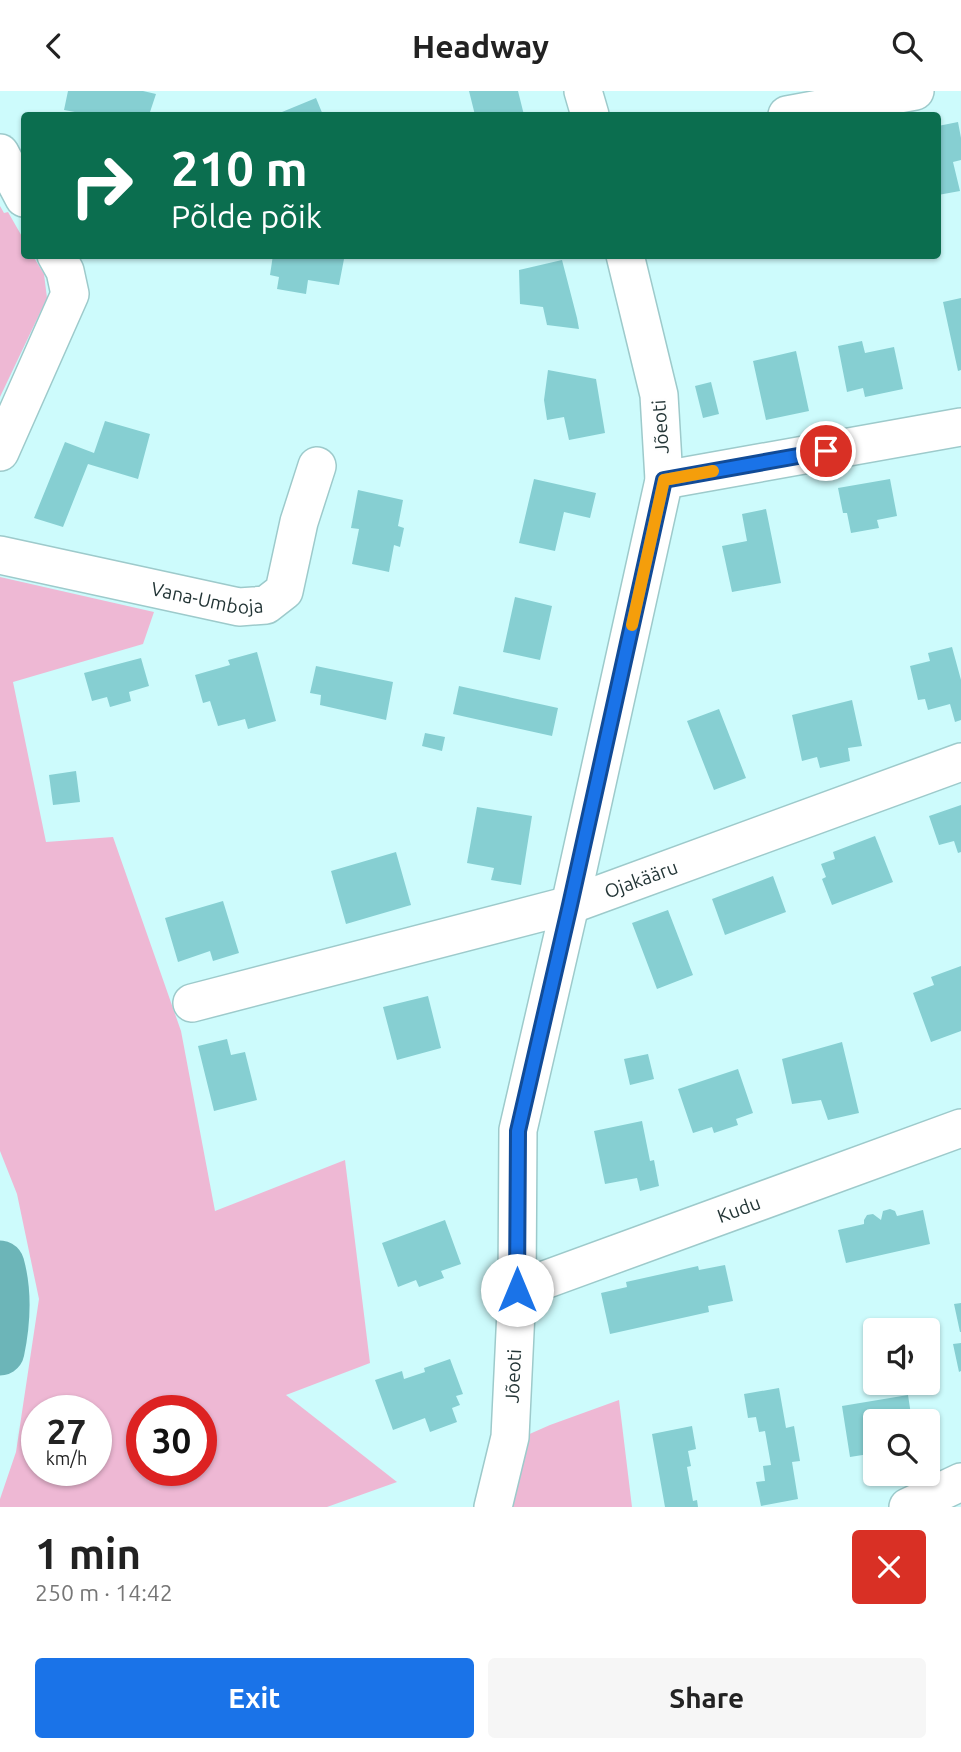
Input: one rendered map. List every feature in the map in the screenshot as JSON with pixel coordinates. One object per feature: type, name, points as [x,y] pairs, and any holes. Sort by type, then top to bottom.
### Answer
[{"type":"street","points":[[583,91],[589,112]]},
{"type":"street","points":[[803,112],[915,91]]},
{"type":"street","points":[[0,153],[21,192]]},
{"type":"street","points":[[0,452],[70,294],[65,271],[58,259]]},
{"type":"street","name":"Jõeoti","points":[[493,1507],[510,1437],[517,1290],[518,1131],[664,480],[659,395],[626,259]]},
{"type":"street","points":[[664,480],[961,427]]},
{"type":"street","name":"Vana-Umboja","points":[[0,555],[239,607],[266,605],[284,591],[299,522],[317,466]]},
{"type":"street","name":"Ojakääru","points":[[191,1003],[570,905],[961,762]]},
{"type":"street","name":"Kudu","points":[[517,1290],[961,1128]]},
{"type":"street","points":[[908,1507],[961,1482]]},
{"type":"shaded area","points":[[0,206],[4,213],[8,212],[21,235],[21,259],[35,259],[44,274],[47,298],[0,397]]},
{"type":"shaded area","points":[[0,577],[154,612],[143,644],[13,682],[46,842],[113,837],[181,1031],[215,1211],[345,1160],[370,1363],[286,1395],[397,1482],[327,1507],[0,1507],[0,1499],[16,1452],[21,1419],[21,1486],[112,1486],[112,1395],[25,1395],[39,1299],[17,1194],[0,1151]]},
{"type":"shaded area","points":[[619,1400],[632,1507],[508,1507],[525,1436]]},
{"type":"building","points":[[68,91],[143,91],[156,94],[150,112],[64,110]]},
{"type":"building","points":[[469,91],[518,91],[523,112],[474,112]]},
{"type":"building","points":[[316,98],[322,112],[282,112]]},
{"type":"building","points":[[958,122],[961,160],[953,162],[960,191],[941,194],[941,125]]},
{"type":"building","points":[[272,259],[344,259],[339,285],[308,280],[306,294],[277,289],[279,277],[270,275]]},
{"type":"building","points":[[562,260],[579,329],[547,325],[543,307],[520,304],[519,270]]},
{"type":"building","points":[[961,298],[961,370],[958,371],[943,302]]},
{"type":"building","points":[[862,341],[865,353],[894,347],[903,389],[865,397],[863,388],[847,392],[838,346]]},
{"type":"building","points":[[796,351],[809,411],[766,420],[753,361]]},
{"type":"building","points":[[548,370],[596,379],[605,433],[569,440],[564,417],[547,420],[544,400]]},
{"type":"building","points":[[711,382],[719,414],[703,418],[695,386]]},
{"type":"building","points":[[105,421],[150,434],[138,479],[88,464],[63,527],[34,518],[65,442],[94,453]]},
{"type":"building","points":[[534,479],[596,493],[590,518],[564,512],[555,551],[519,543]]},
{"type":"building","points":[[890,479],[897,516],[877,520],[879,528],[851,533],[847,513],[843,513],[838,488]]},
{"type":"building","points":[[358,490],[403,500],[398,526],[404,528],[400,547],[394,545],[389,572],[352,564],[359,529],[351,528]]},
{"type":"building","points":[[766,509],[781,583],[732,592],[722,546],[747,541],[742,514]]},
{"type":"building","points":[[515,597],[552,606],[540,660],[503,652]]},
{"type":"building","points":[[952,647],[961,680],[961,720],[955,722],[950,704],[928,710],[925,699],[918,700],[910,666],[930,661],[928,653]]},
{"type":"building","points":[[257,652],[276,721],[248,729],[245,719],[218,726],[210,701],[203,703],[195,675],[230,665],[228,660]]},
{"type":"building","points":[[141,658],[149,686],[129,692],[131,701],[110,707],[107,697],[92,701],[84,673]]},
{"type":"building","points":[[316,666],[393,682],[386,720],[320,705],[321,695],[310,693]]},
{"type":"building","points":[[459,686],[558,708],[552,736],[453,714]]},
{"type":"building","points":[[852,700],[862,746],[848,748],[850,761],[820,768],[817,757],[802,761],[792,715]]},
{"type":"building","points":[[719,709],[746,778],[714,790],[687,721]]},
{"type":"building","points":[[425,733],[445,737],[442,751],[422,746]]},
{"type":"building","points":[[76,771],[80,802],[53,805],[49,775]]},
{"type":"building","points":[[961,805],[961,852],[958,853],[954,841],[939,845],[929,816]]},
{"type":"building","points":[[477,807],[532,816],[521,885],[491,880],[494,868],[467,863]]},
{"type":"building","points":[[875,836],[893,882],[832,905],[822,879],[826,877],[821,864],[835,859],[833,852]]},
{"type":"building","points":[[396,852],[411,905],[346,924],[331,871]]},
{"type":"building","points":[[773,876],[786,912],[725,935],[712,899]]},
{"type":"building","points":[[223,901],[239,953],[213,961],[210,951],[178,962],[165,918]]},
{"type":"building","points":[[668,910],[693,975],[657,989],[632,923]]},
{"type":"building","points":[[961,966],[961,1031],[931,1042],[913,993],[934,985],[931,977]]},
{"type":"building","points":[[428,996],[441,1048],[397,1060],[383,1007]]},
{"type":"building","points":[[227,1039],[231,1055],[245,1052],[257,1100],[214,1111],[198,1046]]},
{"type":"building","points":[[842,1042],[859,1113],[828,1120],[821,1100],[792,1104],[782,1059]]},
{"type":"building","points":[[648,1054],[654,1079],[630,1085],[624,1059]]},
{"type":"building","points":[[738,1069],[753,1113],[736,1119],[738,1125],[714,1133],[712,1127],[693,1133],[678,1089]]},
{"type":"building","points":[[642,1121],[650,1161],[654,1160],[659,1186],[640,1191],[637,1178],[605,1184],[594,1131]]},
{"type":"building","points":[[923,1210],[930,1244],[846,1263],[838,1230],[864,1224],[867,1215],[873,1214],[881,1220],[883,1211],[895,1211],[897,1216]]},
{"type":"building","points":[[445,1220],[461,1264],[441,1271],[444,1278],[419,1287],[416,1280],[398,1287],[382,1243]]},
{"type":"building","points":[[725,1265],[733,1301],[708,1306],[709,1312],[610,1334],[601,1293],[627,1287],[626,1282],[698,1266],[699,1270]]},
{"type":"building","points":[[961,1303],[961,1332],[960,1332],[954,1304]]},
{"type":"building","points":[[961,1343],[961,1371],[959,1372],[953,1344]]},
{"type":"building","points":[[450,1359],[463,1394],[456,1396],[460,1405],[452,1408],[457,1422],[430,1432],[425,1418],[393,1430],[375,1380],[402,1371],[404,1379],[425,1372],[424,1368]]},
{"type":"building","points":[[779,1388],[786,1428],[794,1426],[800,1461],[792,1462],[798,1499],[761,1506],[756,1482],[765,1481],[763,1466],[771,1465],[765,1431],[759,1432],[756,1417],[748,1418],[744,1394]]},
{"type":"building","points":[[908,1395],[910,1409],[863,1409],[863,1455],[850,1457],[842,1406]]},
{"type":"building","points":[[692,1426],[696,1449],[688,1451],[691,1466],[687,1467],[693,1501],[697,1500],[698,1507],[665,1507],[652,1434]]},
{"type":"waterway","points":[[0,1265],[5,1308],[0,1351]]},
{"type":"slow traffic","points":[[632,625],[664,480],[713,471]]},
{"type":"route","points":[[517,1290],[518,1131],[664,480],[826,451]]}]
